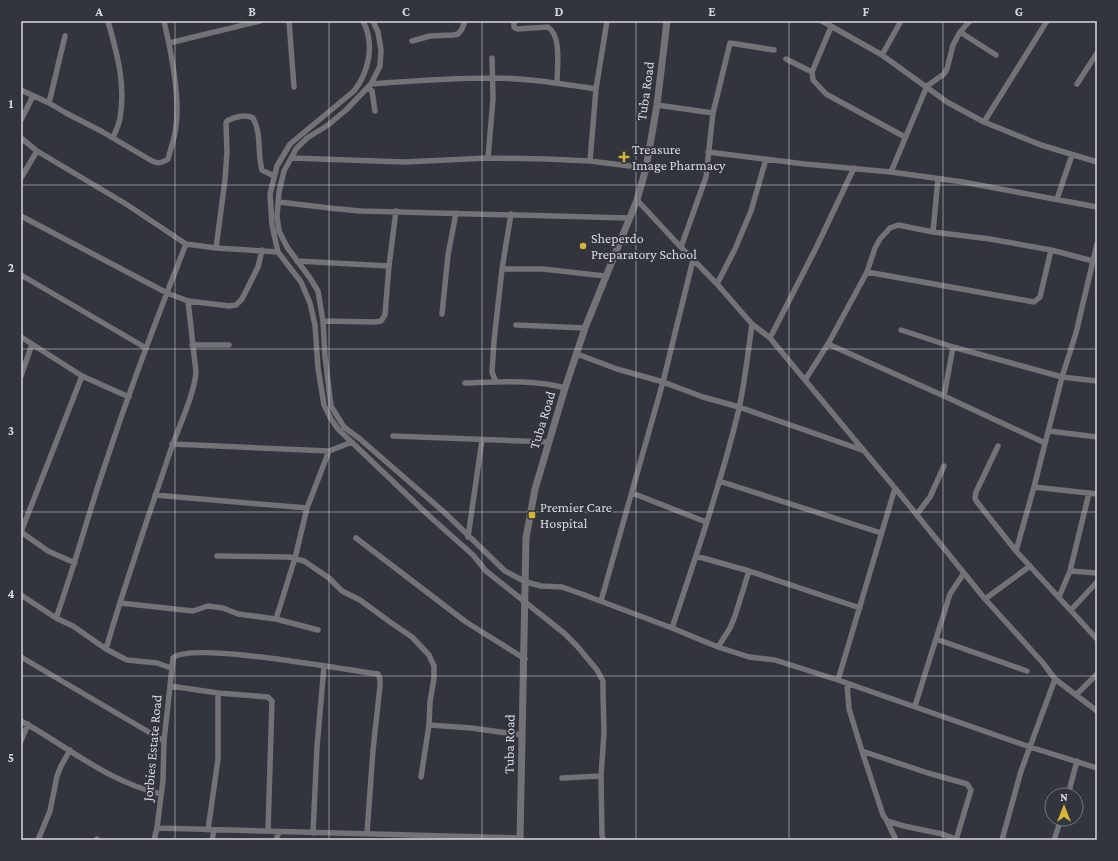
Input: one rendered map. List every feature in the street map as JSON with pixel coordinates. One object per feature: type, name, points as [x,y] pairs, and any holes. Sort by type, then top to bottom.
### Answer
[{"type":"street","points":[[108,21],[118,59],[123,87],[120,119],[113,138]]},
{"type":"street","points":[[21,90],[49,102],[158,164],[168,159],[176,125],[176,96],[169,43],[164,21]]},
{"type":"street","points":[[169,43],[260,21]]},
{"type":"street","points":[[289,21],[294,87]]},
{"type":"street","points":[[363,21],[370,40],[368,64],[361,82],[354,91],[290,144],[277,166],[270,194],[270,203],[272,225],[278,252],[301,282],[310,303],[315,325],[318,368],[324,405],[338,429],[427,514],[473,555],[486,571],[510,591],[525,601],[577,646],[603,681],[604,733],[601,776],[603,840]]},
{"type":"street","points":[[373,21],[378,32],[381,50],[380,66],[369,86],[346,110],[328,125],[308,138],[296,149],[284,171],[278,202],[277,216],[279,231],[287,247],[318,291],[323,321],[325,356],[331,406],[344,427],[360,438],[444,512],[505,571],[526,582],[541,586],[562,588],[601,601],[718,647],[749,657],[775,660],[838,680],[1097,768]]},
{"type":"street","points":[[412,41],[430,36],[458,34],[465,21]]},
{"type":"street","points":[[514,21],[514,27],[517,29],[548,27],[553,32],[558,48],[557,83]]},
{"type":"street","points":[[590,161],[596,89],[607,21]]},
{"type":"street","name":"Tuba Road","points":[[520,839],[525,659],[526,538],[530,513],[548,442],[576,354],[605,276],[628,218],[637,200],[646,168],[657,105],[667,21]]},
{"type":"street","points":[[822,21],[882,55],[927,86],[947,102],[984,122],[1041,145],[1097,162]]},
{"type":"street","points":[[882,55],[901,21]]},
{"type":"street","points":[[891,172],[927,86],[944,74],[947,69],[951,49],[960,32],[970,21]]},
{"type":"street","points":[[984,122],[1047,21]]},
{"type":"street","points":[[831,26],[812,72],[813,80],[826,94],[905,138]]},
{"type":"street","points":[[960,32],[996,55]]},
{"type":"street","points":[[49,102],[65,36]]},
{"type":"street","points":[[681,247],[706,177],[713,113],[730,43],[747,47],[774,50]]},
{"type":"street","points":[[1077,84],[1097,53]]},
{"type":"street","points":[[488,158],[493,99],[492,58]]},
{"type":"street","points":[[786,59],[812,72]]},
{"type":"street","points":[[369,86],[440,79],[493,78],[557,83],[596,89]]},
{"type":"street","points":[[369,86],[372,91],[375,111]]},
{"type":"street","points":[[21,120],[34,96]]},
{"type":"street","points":[[657,105],[713,113]]},
{"type":"street","points":[[216,248],[225,180],[227,121],[233,118],[245,116],[252,118],[256,125],[262,170],[274,176]]},
{"type":"street","points":[[21,138],[37,151],[126,204],[186,244],[216,248],[278,252]]},
{"type":"street","points":[[21,178],[37,151]]},
{"type":"street","points":[[708,152],[806,164],[891,172],[1097,207]]},
{"type":"street","points":[[1057,199],[1072,155]]},
{"type":"street","points":[[291,158],[405,162],[488,158],[590,161],[646,168]]},
{"type":"street","points":[[718,284],[735,250],[751,211],[766,159]]},
{"type":"street","points":[[770,338],[816,248],[854,168]]},
{"type":"street","points":[[933,232],[938,179]]},
{"type":"street","points":[[637,200],[693,260],[718,284],[752,324],[770,338],[917,514],[985,599],[1043,663],[1055,680],[1097,711]]},
{"type":"street","points":[[278,202],[362,211],[628,218]]},
{"type":"street","points":[[323,321],[382,321],[385,315],[396,211]]},
{"type":"street","points":[[442,314],[448,255],[456,213]]},
{"type":"street","points":[[496,382],[492,372],[494,341],[502,269],[511,214]]},
{"type":"street","points":[[21,216],[167,293],[188,301],[229,306],[236,305],[242,298],[258,266],[262,250]]},
{"type":"street","points":[[805,380],[828,344],[867,272],[875,248],[880,239],[894,226],[898,225],[933,232],[990,239],[1051,250],[1093,262]]},
{"type":"street","points":[[56,618],[107,459],[146,348],[186,244]]},
{"type":"street","points":[[1016,551],[1049,431],[1062,377],[1076,333],[1097,244]]},
{"type":"street","points":[[867,272],[1034,302],[1040,297],[1051,250]]},
{"type":"street","points":[[601,601],[663,382],[693,260]]},
{"type":"street","points":[[297,262],[389,266]]},
{"type":"street","points":[[502,269],[543,269],[605,276]]},
{"type":"street","points":[[21,275],[146,348]]},
{"type":"street","points":[[106,649],[172,444],[195,383],[196,372],[188,301]]},
{"type":"street","points":[[672,628],[719,481],[739,407],[752,324]]},
{"type":"street","points":[[516,325],[585,328]]},
{"type":"street","points":[[901,330],[953,347],[1062,377],[1097,381]]},
{"type":"street","points":[[21,337],[82,376],[129,397]]},
{"type":"street","points":[[21,376],[32,344]]},
{"type":"street","points":[[828,344],[1045,443]]},
{"type":"street","points":[[192,345],[229,345]]},
{"type":"street","points":[[944,396],[953,347]]},
{"type":"street","points":[[576,354],[617,369],[663,382],[703,397],[739,407],[862,450]]},
{"type":"street","points":[[75,562],[48,550],[21,532],[82,376]]},
{"type":"street","points":[[465,383],[496,382],[542,384],[565,388]]},
{"type":"street","points":[[1049,431],[1097,437]]},
{"type":"street","points":[[393,436],[548,442]]},
{"type":"street","points":[[468,536],[482,440]]},
{"type":"street","points":[[172,444],[329,451],[352,442]]},
{"type":"street","points":[[998,446],[976,492],[975,498],[977,502],[1016,551],[1097,639]]},
{"type":"street","points":[[276,619],[295,558],[307,508],[329,451]]},
{"type":"street","points":[[917,514],[930,497],[944,466]]},
{"type":"street","points":[[719,481],[881,533]]},
{"type":"street","points":[[1034,487],[1097,494]]},
{"type":"street","points":[[838,680],[895,488]]},
{"type":"street","points":[[632,493],[706,522]]},
{"type":"street","points":[[1059,597],[1070,571],[1089,493]]},
{"type":"street","points":[[155,495],[307,508]]},
{"type":"street","points":[[356,538],[466,622],[525,659]]},
{"type":"street","points":[[217,556],[262,556],[295,558],[304,561],[342,591],[360,600],[412,637],[429,655],[434,666],[434,678],[421,777]]},
{"type":"street","points":[[696,556],[749,571],[860,608]]},
{"type":"street","points":[[985,599],[1030,566]]},
{"type":"street","points":[[718,647],[730,628],[735,616],[749,571]]},
{"type":"street","points":[[1070,571],[1097,573]]},
{"type":"street","points":[[914,706],[950,594],[964,573]]},
{"type":"street","points":[[1071,610],[1097,582]]},
{"type":"street","points":[[21,595],[56,618],[73,626],[106,649],[127,660],[157,663],[171,668]]},
{"type":"street","points":[[120,603],[193,611],[208,606],[223,608],[238,614],[276,619],[318,630]]},
{"type":"street","points":[[936,639],[1027,672]]},
{"type":"street","name":"Jorbies Estate Road","points":[[154,840],[163,780],[164,741],[173,658],[178,655],[206,653],[235,654],[276,658],[324,666]]},
{"type":"street","points":[[21,657],[164,741]]},
{"type":"street","points":[[313,832],[317,747],[324,666],[378,674],[380,679],[367,834]]},
{"type":"street","points":[[1076,695],[1097,674]]},
{"type":"street","points":[[1002,840],[1021,771],[1055,680]]},
{"type":"street","points":[[847,684],[849,709],[862,751],[883,815],[896,840]]},
{"type":"street","points":[[170,686],[218,693],[268,697],[272,701],[268,831]]},
{"type":"street","points":[[212,840],[211,830],[218,759],[218,693]]},
{"type":"street","points":[[21,721],[109,775],[140,789],[161,794]]},
{"type":"street","points":[[21,741],[28,724]]},
{"type":"street","points":[[429,725],[471,728],[522,735]]},
{"type":"street","points":[[38,840],[50,812],[57,776],[70,750]]},
{"type":"street","points":[[862,751],[967,784],[971,790],[956,839],[942,834],[887,821]]},
{"type":"street","points":[[1070,787],[1077,761]]},
{"type":"street","points":[[562,778],[601,776]]},
{"type":"street","points":[[1054,840],[1058,827]]},
{"type":"street","points":[[157,828],[520,839]]},
{"type":"street","points":[[276,840],[279,832]]},
{"type":"place","name":"Treasure Image Pharmacy","points":[[624,157]]},
{"type":"place","name":"Sheperdo Preparatory School","points":[[583,246]]},
{"type":"place","name":"Premier Care Hospital","points":[[532,515]]}]
